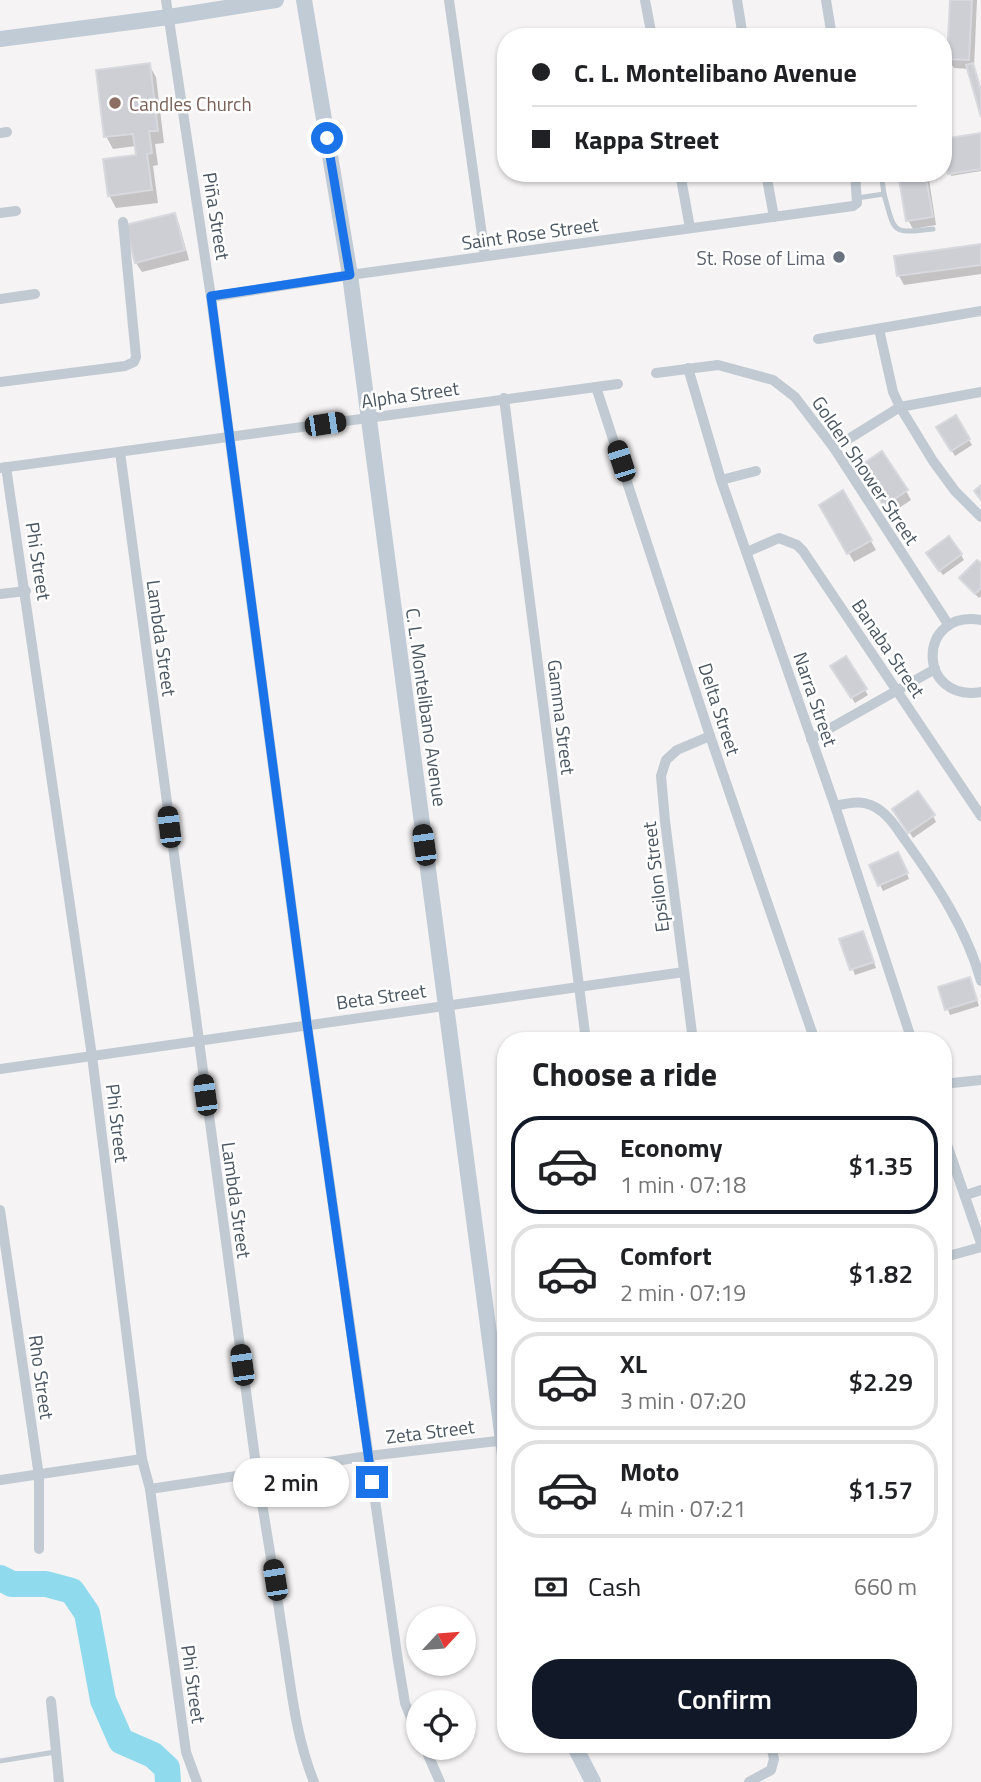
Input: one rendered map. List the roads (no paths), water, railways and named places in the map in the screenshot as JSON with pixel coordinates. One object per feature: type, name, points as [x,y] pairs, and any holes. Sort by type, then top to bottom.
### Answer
[{"type":"street","name":"Piña Street","points":[[166,0],[211,296],[307,1024],[406,1705]]},
{"type":"street","points":[[0,38],[169,17],[275,0]]},
{"type":"street","name":"C. L. Montelibano Avenue","points":[[304,0],[350,275],[497,1388]]},
{"type":"street","points":[[449,0],[485,256]]},
{"type":"street","points":[[645,0],[650,28]]},
{"type":"street","points":[[737,0],[742,28]]},
{"type":"street","points":[[826,0],[831,28]]},
{"type":"street","points":[[682,182],[691,228]]},
{"type":"street","points":[[768,182],[774,217]]},
{"type":"street","points":[[855,182],[855,202]]},
{"type":"street","name":"Saint Rose Street","points":[[211,296],[774,217],[855,202]]},
{"type":"street","points":[[0,213],[16,211]]},
{"type":"street","points":[[0,383],[125,366],[134,362],[136,357],[122,222]]},
{"type":"street","points":[[0,299],[35,294]]},
{"type":"street","points":[[818,339],[981,311]]},
{"type":"street","points":[[879,329],[892,392],[900,407],[955,491],[981,517]]},
{"type":"street","name":"Golden Shower Street","points":[[688,368],[718,365],[774,380],[795,397],[834,449],[948,624]]},
{"type":"street","points":[[656,373],[688,368]]},
{"type":"street","name":"Narra Street","points":[[688,368],[722,480],[835,806],[909,1032]]},
{"type":"street","name":"Alpha Street","points":[[3,468],[618,384]]},
{"type":"street","name":"Delta Street","points":[[596,387],[710,736],[812,1032]]},
{"type":"street","points":[[834,449],[900,407],[981,392]]},
{"type":"street","name":"Gamma Street","points":[[504,398],[585,1032]]},
{"type":"street","name":"Lambda Street","points":[[120,452],[257,1473],[292,1710],[303,1756],[314,1782]]},
{"type":"street","name":"Phi Street","points":[[3,468],[26,591],[92,1056],[142,1459],[150,1489],[186,1752],[197,1782]]},
{"type":"street","points":[[722,480],[755,471]]},
{"type":"street","name":"Banaba Street","points":[[747,552],[779,538],[797,545],[803,551],[981,816]]},
{"type":"street","points":[[0,594],[26,591]]},
{"type":"street","points":[[981,620],[967,618],[948,624],[933,647],[935,669],[939,678],[949,687],[970,694],[981,692]]},
{"type":"street","points":[[811,739],[895,689],[935,669]]},
{"type":"street","name":"Epsilon Street","points":[[692,1032],[661,776],[666,760],[671,755],[710,736]]},
{"type":"street","points":[[835,806],[857,801],[868,804],[881,811],[893,823],[918,857],[953,915],[981,981]]},
{"type":"street","name":"Beta Street","points":[[0,1069],[684,972]]},
{"type":"street","points":[[952,1083],[981,1080]]},
{"type":"street","points":[[952,1157],[981,1245],[952,1255]]},
{"type":"street","points":[[966,1195],[981,1190]]},
{"type":"street","name":"Rho Street","points":[[0,1210],[39,1476],[39,1549]]},
{"type":"street","name":"Zeta Street","points":[[150,1489],[368,1456],[497,1441]]},
{"type":"street","points":[[0,1480],[142,1459]]},
{"type":"street","points":[[51,1702],[59,1782]]},
{"type":"street","points":[[581,1753],[593,1782]]},
{"type":"street","points":[[749,1782],[771,1770],[773,1753]]},
{"type":"street","points":[[430,1760],[440,1782]]},
{"type":"lane","points":[[882,182],[892,225],[903,233],[933,229]]},
{"type":"lane","points":[[855,202],[884,194]]},
{"type":"lane","points":[[0,1762],[55,1752]]},
{"type":"waterway","points":[[0,1578],[12,1584],[46,1584],[72,1591],[87,1613],[103,1700],[121,1741],[153,1755],[167,1768],[168,1782]]},
{"type":"place","name":"Candles Church","points":[[115,103]]},
{"type":"place","name":"St. Rose of Lima","points":[[839,257]]}]
